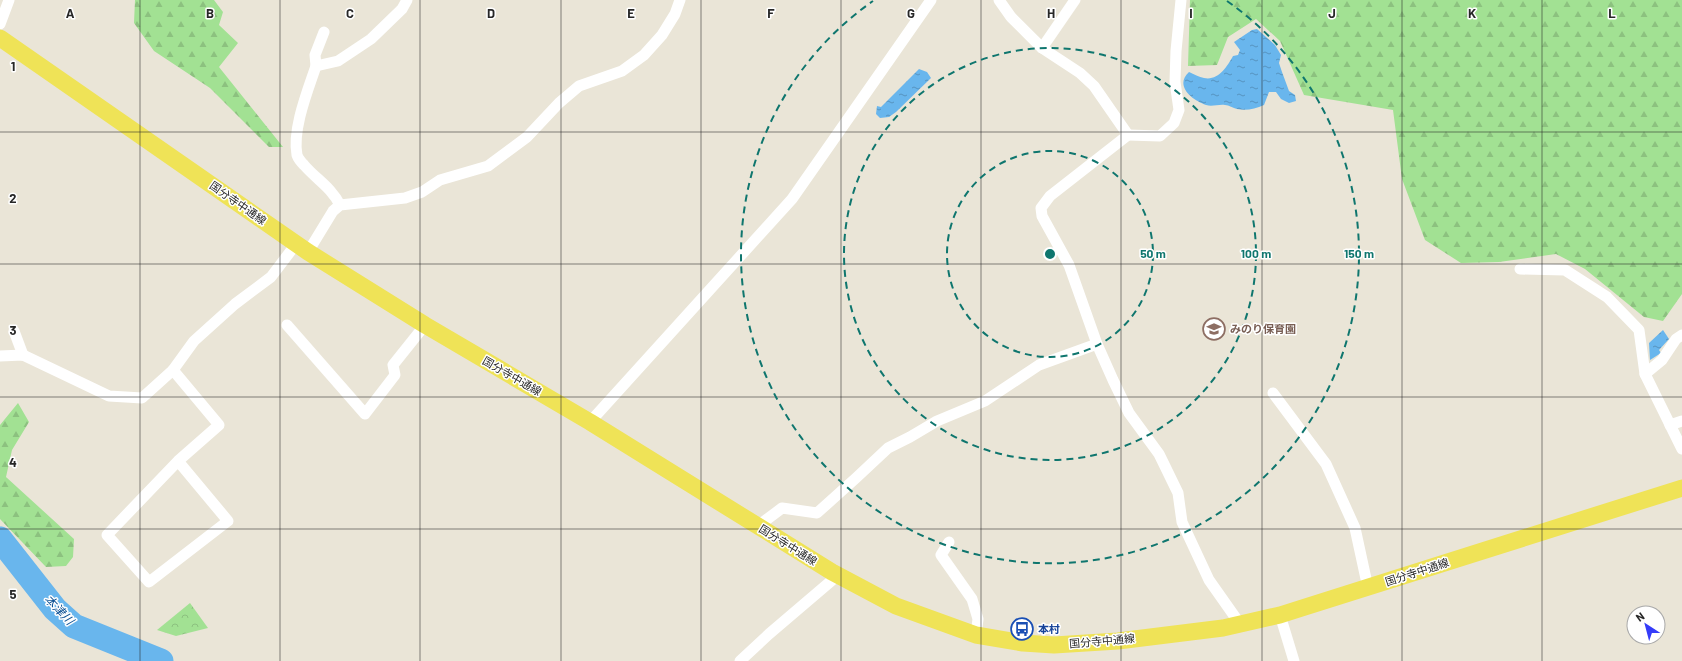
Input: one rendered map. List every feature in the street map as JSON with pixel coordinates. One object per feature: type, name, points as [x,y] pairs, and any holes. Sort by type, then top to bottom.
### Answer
[{"type":"main road","name":"国分寺中通線","points":[[0,38],[302,248],[425,325],[590,422],[837,576],[896,606],[976,636],[1023,643],[1054,645],[1118,641],[1240,624],[1280,615],[1368,588],[1682,488]]},
{"type":"street","points":[[0,24],[8,0]]},
{"type":"street","points":[[316,66],[338,61],[371,38],[402,9],[407,0]]},
{"type":"street","points":[[0,356],[23,355],[110,396],[142,398],[173,370],[194,341],[235,304],[271,277],[302,248],[333,211],[340,205],[405,198],[422,192],[440,180],[488,166],[527,137],[559,103],[579,86],[622,71],[644,55],[662,35],[675,14],[680,0]]},
{"type":"street","points":[[590,422],[792,199],[931,0]]},
{"type":"street","points":[[999,0],[1012,17],[1042,48],[1080,73],[1094,86],[1128,135]]},
{"type":"street","points":[[1042,48],[1076,0]]},
{"type":"street","points":[[1181,0],[1175,82],[1179,110],[1174,123],[1160,136],[1128,135],[1050,196],[1042,208],[1042,216],[1069,266],[1097,344],[1113,380],[1130,413],[1159,454],[1178,493],[1182,522],[1209,580],[1240,624]]},
{"type":"street","points":[[324,32],[315,55],[316,66],[302,109],[296,142],[297,157],[304,166],[335,194],[340,205]]},
{"type":"street","points":[[1520,269],[1565,270],[1607,297],[1639,330],[1645,374],[1682,449]]},
{"type":"street","points":[[287,325],[365,414],[395,375],[393,365],[425,325]]},
{"type":"street","points":[[14,331],[23,355]]},
{"type":"street","points":[[1645,374],[1662,360],[1676,339],[1682,335]]},
{"type":"street","points":[[758,526],[782,508],[817,513],[888,448],[937,421],[985,401],[1039,365],[1097,344]]},
{"type":"street","points":[[173,370],[219,426],[178,462],[107,535],[149,582],[228,521],[178,462]]},
{"type":"street","points":[[1273,393],[1326,464],[1354,528],[1368,588]]},
{"type":"street","points":[[1670,425],[1682,422]]},
{"type":"street","points":[[949,542],[941,555],[972,599],[978,619],[976,636]]},
{"type":"street","points":[[740,661],[837,576]]},
{"type":"street","points":[[1280,615],[1294,661]]},
{"type":"green space","points":[[135,0],[214,0],[223,12],[219,25],[238,43],[219,67],[283,147],[269,147],[210,88],[154,51],[134,23]]},
{"type":"green space","points":[[1190,0],[1682,0],[1682,294],[1663,321],[1644,317],[1585,269],[1556,254],[1499,262],[1461,263],[1425,240],[1402,179],[1393,110],[1304,95],[1280,41],[1256,19],[1228,37],[1217,65],[1188,66]]},
{"type":"green space","points":[[18,403],[29,422],[12,450],[6,477],[74,539],[73,557],[66,566],[46,567],[0,519],[0,425]]},
{"type":"green space","points":[[190,603],[208,628],[176,636],[157,630]]},
{"type":"water","points":[[1257,29],[1275,45],[1281,55],[1279,63],[1289,91],[1295,95],[1296,101],[1289,103],[1281,99],[1276,92],[1269,92],[1264,105],[1254,109],[1244,110],[1226,105],[1206,105],[1195,100],[1184,87],[1183,82],[1189,72],[1204,78],[1218,75],[1225,69],[1233,56],[1238,55],[1240,50],[1234,42],[1252,30]]},
{"type":"water","points":[[919,69],[927,72],[931,78],[896,112],[889,117],[880,118],[876,114],[877,106],[881,107]]},
{"type":"water","points":[[1663,330],[1669,339],[1659,350],[1661,353],[1650,360],[1649,343]]},
{"type":"waterway","name":"本津川","points":[[0,539],[55,609],[74,626],[161,661]]},
{"type":"place","name":"みのり保育園","points":[[1214,329]]},
{"type":"place","name":"本村","points":[[1022,629]]}]
